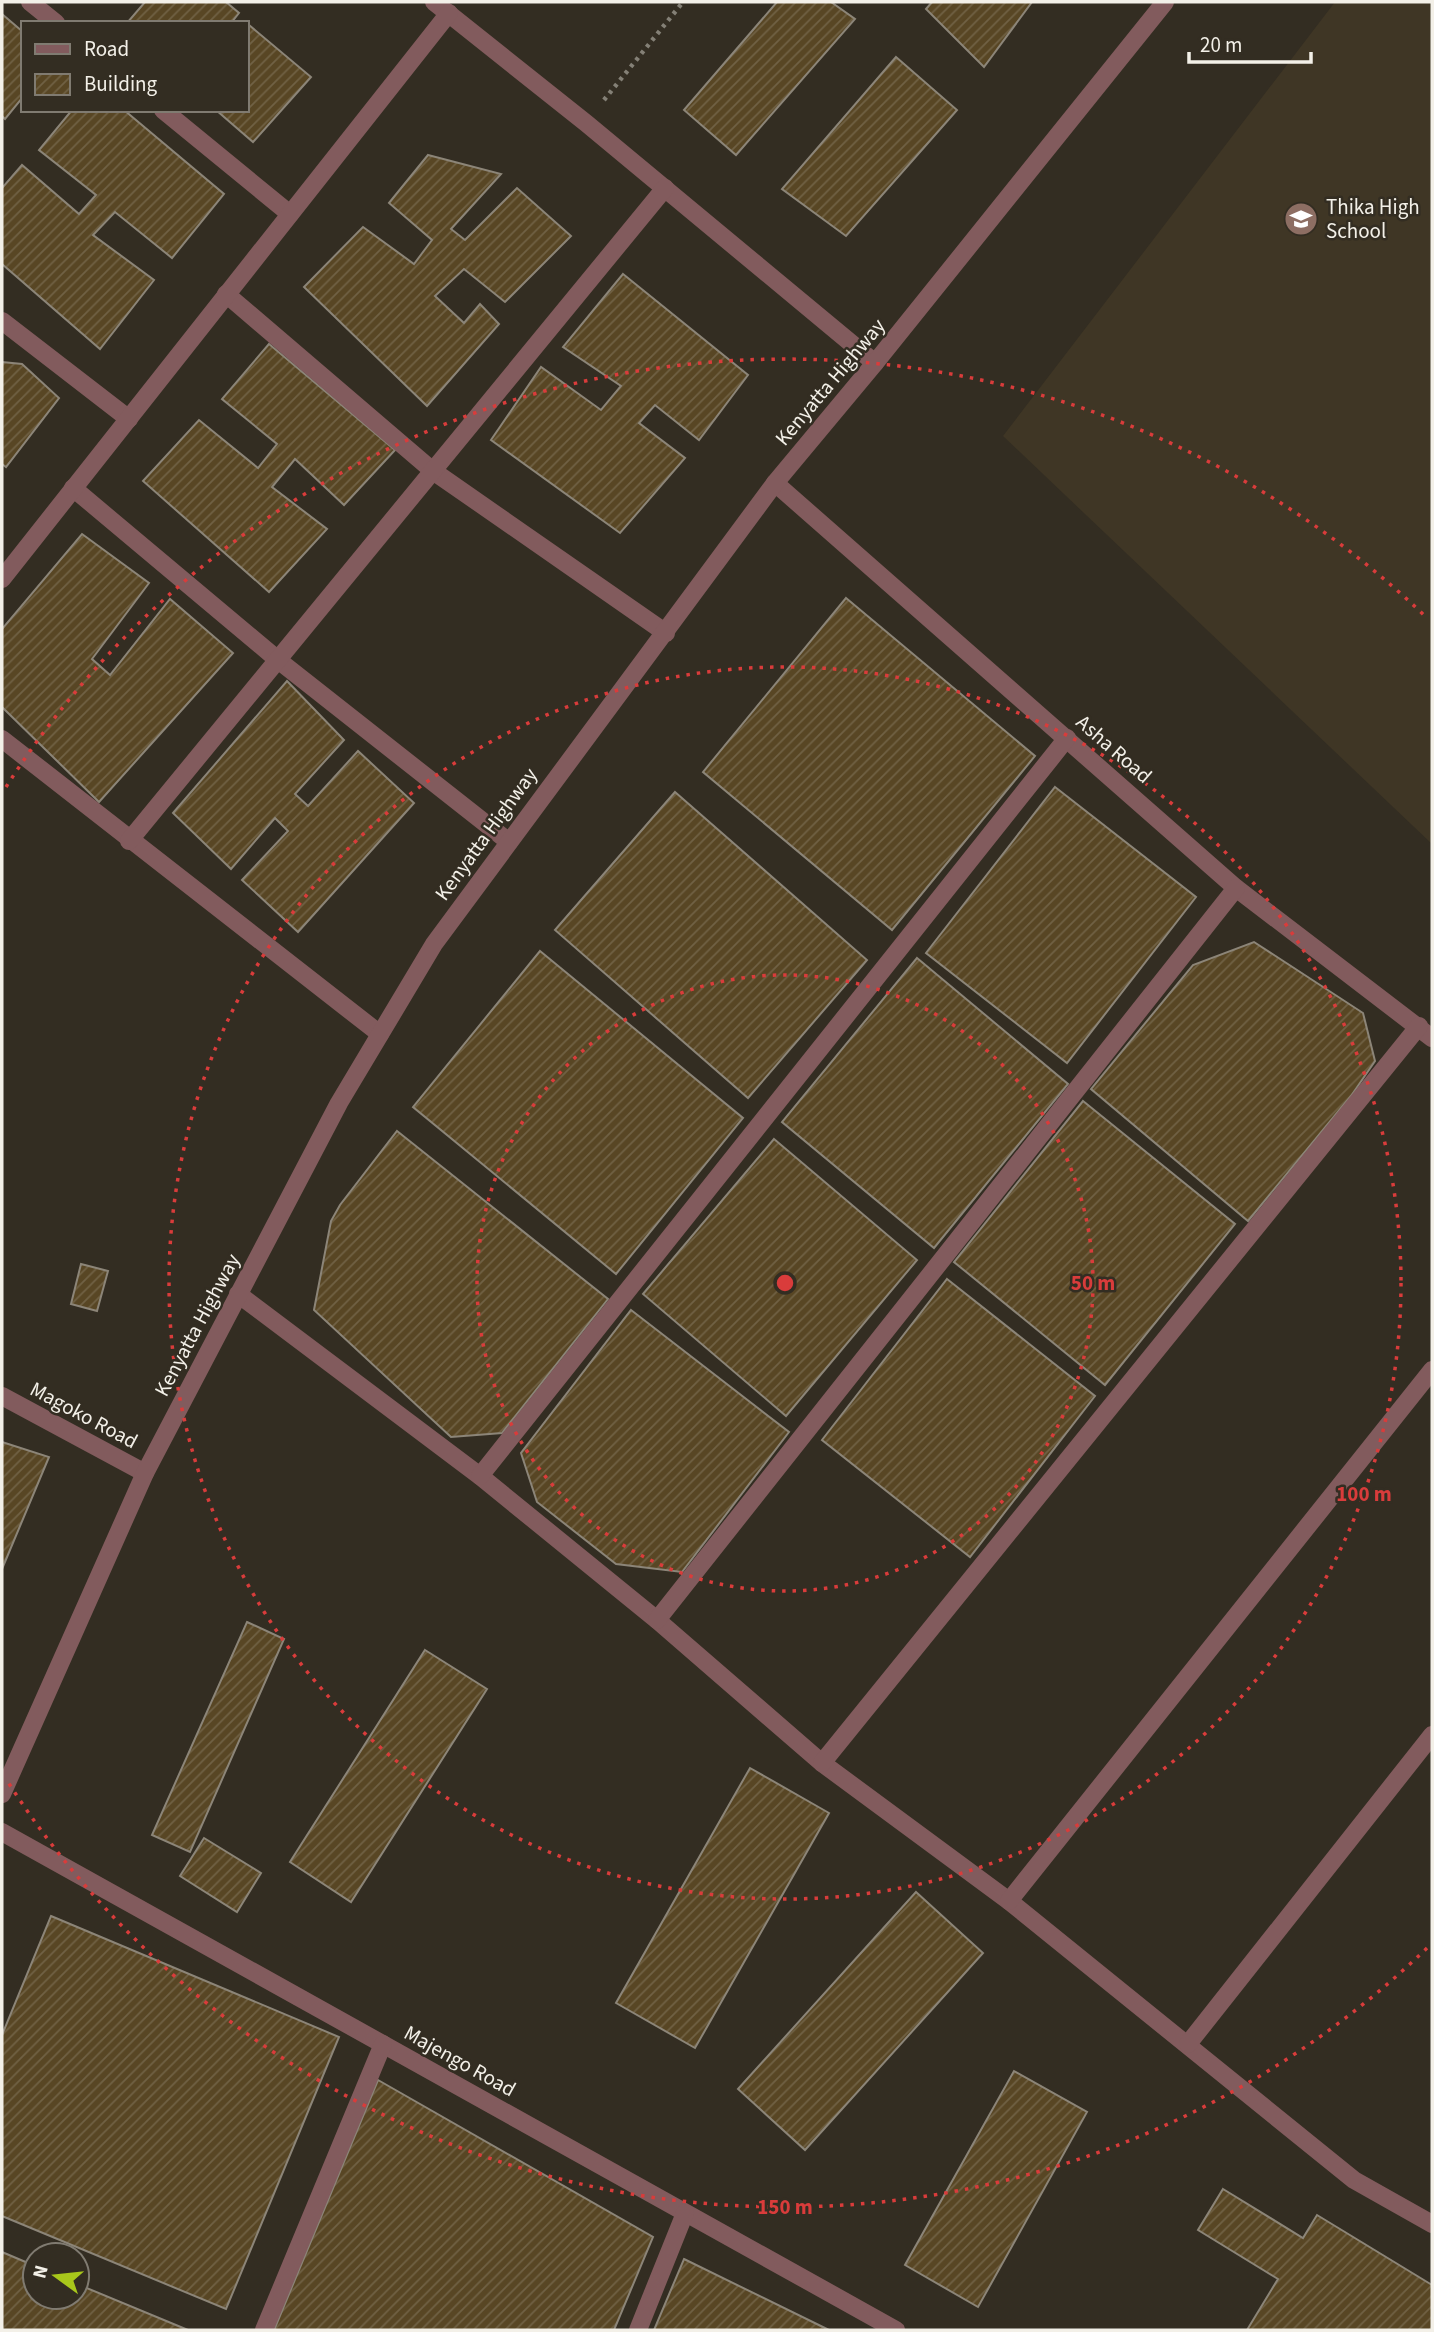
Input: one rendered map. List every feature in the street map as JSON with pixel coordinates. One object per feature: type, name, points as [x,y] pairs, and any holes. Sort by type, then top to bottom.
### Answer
[{"type":"street","points":[[30,2],[53,21]]},
{"type":"street","points":[[434,2],[586,122],[875,363]]},
{"type":"street","name":"Kenyatta Highway","points":[[2,1794],[145,1473],[339,1103],[434,944],[775,483],[1165,2]]},
{"type":"street","points":[[2,579],[449,13]]},
{"type":"street","points":[[165,112],[290,214]]},
{"type":"street","points":[[129,841],[665,188]]},
{"type":"street","points":[[226,294],[433,471],[666,633]]},
{"type":"street","points":[[2,321],[129,419]]},
{"type":"street","name":"Asha Road","points":[[775,483],[1236,888],[1425,1032]]},
{"type":"street","points":[[73,488],[278,660],[509,842]]},
{"type":"street","points":[[480,1476],[1066,738]]},
{"type":"street","points":[[2,739],[129,841],[380,1034]]},
{"type":"street","points":[[657,1620],[1236,888]]},
{"type":"street","points":[[822,1763],[1425,1032]]},
{"type":"street","points":[[238,1294],[480,1476],[657,1620],[822,1763],[1009,1901],[1354,2180],[1432,2224]]},
{"type":"street","points":[[1009,1901],[1432,1370]]},
{"type":"street","name":"Magoko Road","points":[[2,1396],[145,1473]]},
{"type":"street","points":[[1188,2044],[1432,1735]]},
{"type":"street","name":"Majengo Road","points":[[2,1832],[896,2330]]},
{"type":"street","points":[[264,2330],[383,2044]]},
{"type":"street","points":[[638,2330],[685,2213]]},
{"type":"path","points":[[586,122],[683,2]]},
{"type":"shaded area","name":"Thika High School","points":[[1335,2],[1432,2],[1432,844],[1003,436]]},
{"type":"building","points":[[145,2],[226,2],[239,13],[233,21],[129,21]]},
{"type":"building","points":[[777,2],[831,2],[855,19],[736,155],[684,110]]},
{"type":"building","points":[[932,2],[1032,2],[984,67],[926,9]]},
{"type":"building","points":[[2,14],[21,30],[21,99],[5,119],[2,116]]},
{"type":"building","points":[[248,26],[311,77],[253,142],[218,112],[248,112]]},
{"type":"building","points":[[896,57],[957,110],[846,236],[782,189]]},
{"type":"building","points":[[70,112],[126,112],[224,194],[172,258],[115,212],[93,235],[154,280],[100,349],[2,264],[2,188],[22,165],[79,214],[96,195],[39,150]]},
{"type":"building","points":[[428,155],[501,174],[451,229],[465,240],[517,188],[571,236],[505,302],[464,269],[435,296],[464,323],[480,304],[499,324],[427,406],[304,287],[363,227],[414,264],[432,240],[389,203]]},
{"type":"building","points":[[623,274],[748,375],[699,440],[655,405],[639,423],[685,458],[620,533],[491,440],[541,367],[601,410],[621,386],[563,347]]},
{"type":"building","points":[[269,344],[395,450],[344,505],[295,459],[272,487],[327,529],[269,592],[143,481],[199,420],[258,468],[277,444],[222,399]]},
{"type":"building","points":[[2,362],[22,364],[59,398],[6,467],[2,464]]},
{"type":"building","points":[[82,534],[149,583],[92,659],[110,675],[170,599],[233,653],[99,802],[2,707],[2,629]]},
{"type":"building","points":[[846,598],[1035,756],[892,930],[703,772]]},
{"type":"building","points":[[287,681],[344,740],[295,794],[308,806],[358,751],[414,803],[298,932],[242,880],[288,831],[275,818],[231,869],[173,813]]},
{"type":"building","points":[[1055,787],[1196,897],[1067,1063],[926,953]]},
{"type":"building","points":[[675,792],[867,960],[748,1098],[555,930]]},
{"type":"building","points":[[1254,942],[1363,1013],[1375,1061],[1351,1096],[1248,1221],[1091,1089],[1193,965]]},
{"type":"building","points":[[540,951],[743,1118],[616,1274],[413,1107]]},
{"type":"building","points":[[917,958],[1068,1084],[934,1248],[782,1122]]},
{"type":"building","points":[[1083,1101],[1235,1224],[1105,1385],[954,1262]]},
{"type":"building","points":[[397,1131],[608,1299],[502,1433],[451,1437],[314,1310],[331,1221],[340,1205]]},
{"type":"building","points":[[774,1139],[917,1260],[786,1416],[643,1294]]},
{"type":"building","points":[[81,1264],[108,1271],[97,1311],[71,1304]]},
{"type":"building","points":[[947,1279],[1095,1396],[970,1557],[822,1440]]},
{"type":"building","points":[[631,1310],[789,1432],[682,1572],[616,1564],[537,1502],[521,1453]]},
{"type":"building","points":[[2,1442],[49,1457],[2,1569]]},
{"type":"building","points":[[247,1622],[284,1639],[190,1852],[152,1835]]},
{"type":"building","points":[[425,1650],[487,1689],[351,1902],[290,1862]]},
{"type":"building","points":[[750,1768],[829,1813],[695,2048],[616,2003]]},
{"type":"building","points":[[204,1838],[261,1873],[237,1912],[180,1876]]},
{"type":"building","points":[[916,1892],[983,1953],[805,2150],[738,2089]]},
{"type":"building","points":[[51,1916],[339,2037],[226,2309],[91,2253],[91,2241],[62,2241],[2,2216],[2,2035]]},
{"type":"building","points":[[1014,2071],[1087,2112],[978,2307],[905,2265]]},
{"type":"building","points":[[378,2080],[653,2237],[614,2330],[274,2330]]},
{"type":"building","points":[[1223,2189],[1303,2238],[1317,2215],[1432,2285],[1432,2330],[1247,2330],[1278,2279],[1198,2230]]},
{"type":"building","points":[[2,2252],[21,2260],[21,2311],[91,2311],[91,2290],[188,2330],[2,2330]]},
{"type":"building","points":[[684,2259],[829,2330],[654,2330]]},
{"type":"place","name":"Thika High School","points":[[1301,219]]}]
